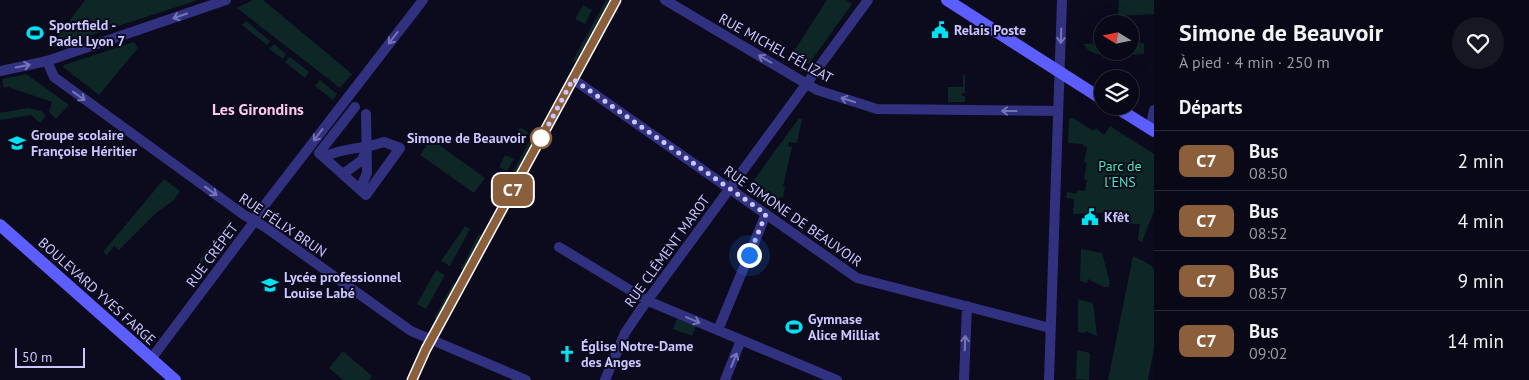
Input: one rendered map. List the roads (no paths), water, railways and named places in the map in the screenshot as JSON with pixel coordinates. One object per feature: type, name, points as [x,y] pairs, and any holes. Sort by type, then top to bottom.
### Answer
[{"type":"street","points":[[0,71],[47,61],[226,0]]},
{"type":"street","name":"RUE CRÉPET","points":[[151,359],[254,220],[423,0]]},
{"type":"street","points":[[412,380],[432,339],[616,0]]},
{"type":"street","name":"RUE MICHEL FÉLIZAT","points":[[665,0],[817,90],[877,109],[1058,111]]},
{"type":"street","name":"RUE CLÉMENT MAROT","points":[[605,380],[625,333],[868,0]]},
{"type":"street","points":[[947,0],[1094,94]]},
{"type":"street","points":[[1049,380],[1062,0]]},
{"type":"street","name":"RUE FÉLIX BRUN","points":[[47,61],[54,77],[244,216],[254,220],[410,331],[526,380]]},
{"type":"street","name":"RUE SIMONE DE BEAUVOIR","points":[[573,79],[857,278],[1050,328]]},
{"type":"street","points":[[324,157],[334,152],[350,151],[384,142],[400,148],[366,195],[360,189],[324,157],[319,152],[355,107]]},
{"type":"street","points":[[1128,115],[1152,130],[1154,110]]},
{"type":"street","points":[[360,189],[367,173],[370,146],[366,114]]},
{"type":"street","points":[[343,174],[362,160],[370,146]]},
{"type":"street","points":[[718,330],[766,214]]},
{"type":"street","name":"BOULEVARD YVES FARGE","points":[[0,225],[175,380]]},
{"type":"street","points":[[559,247],[648,301],[838,380]]},
{"type":"street","points":[[964,380],[967,306]]},
{"type":"street","points":[[725,380],[741,340]]},
{"type":"place","name":"Relais Poste","points":[[940,30]]},
{"type":"place","name":"Sportfield - Padel Lyon 7","points":[[35,33]]},
{"type":"place","name":"Simone de Beauvoir","points":[[541,138]]},
{"type":"place","name":"Groupe scolaire Françoise Héritier","points":[[17,143]]},
{"type":"place","name":"Kfêt","points":[[1090,217]]},
{"type":"place","name":"Lycée professionnel Louise Labé","points":[[270,285]]},
{"type":"place","name":"Gymnase Alice Milliat","points":[[794,327]]},
{"type":"place","name":"Église Notre-Dame des Anges","points":[[567,354]]},
{"type":"district","name":"Les Girondins","points":[[258,109]]},
{"type":"park label","name":"Parc de l'ENS","points":[[1120,174]]}]
